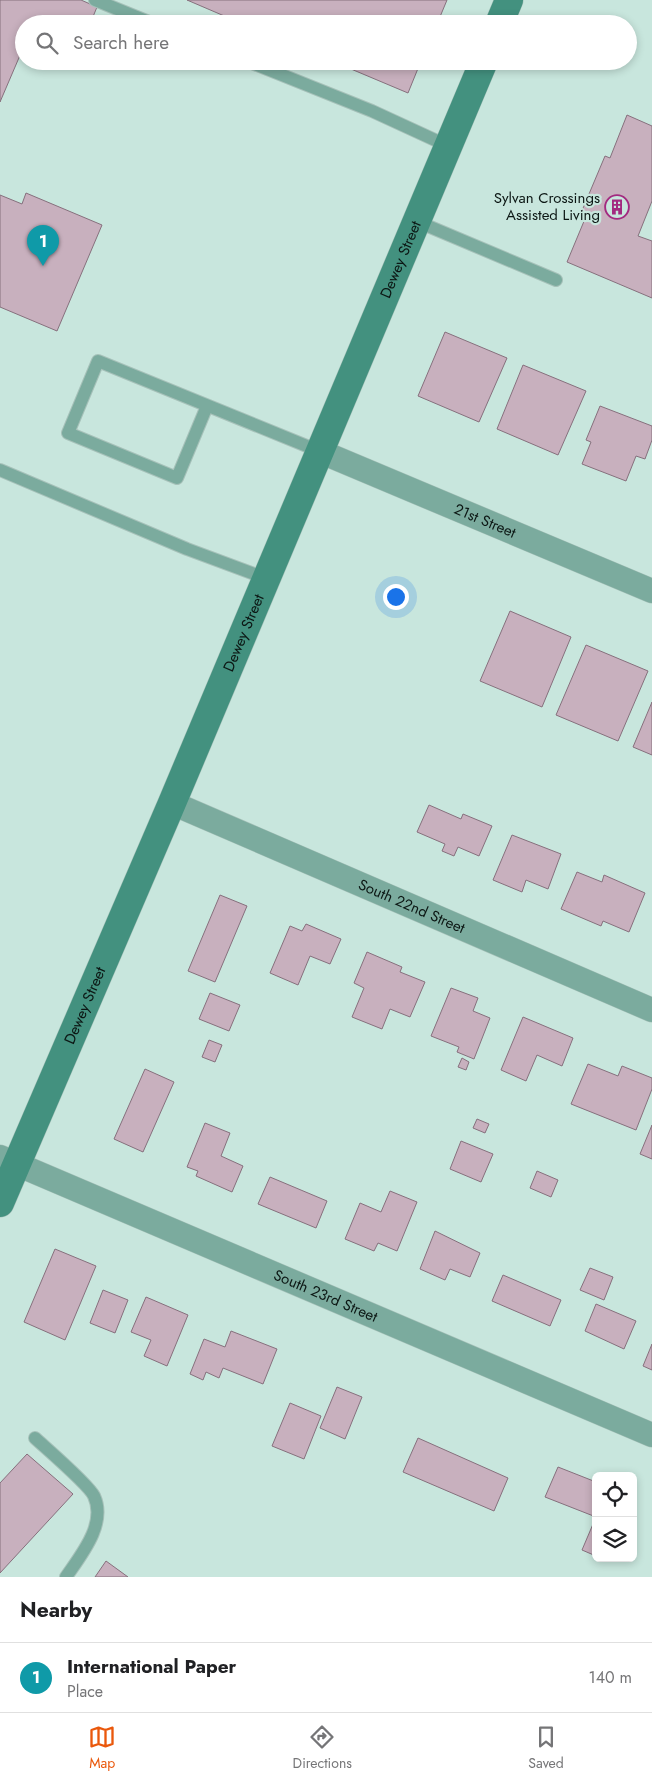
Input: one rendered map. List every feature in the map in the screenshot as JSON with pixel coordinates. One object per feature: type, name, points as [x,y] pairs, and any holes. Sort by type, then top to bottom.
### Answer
[{"type":"street","points":[[504,15],[510,0]]},
{"type":"street","name":"Dewey Street","points":[[0,1203],[8,1160],[172,802],[480,70]]},
{"type":"street","name":"21st Street","points":[[319,451],[652,591]]},
{"type":"street","name":"South 22nd Street","points":[[172,802],[652,1010]]},
{"type":"street","name":"South 23rd Street","points":[[8,1160],[652,1435]]},
{"type":"lane","points":[[95,0],[132,15]]},
{"type":"lane","points":[[270,70],[372,111],[448,146]]},
{"type":"lane","points":[[416,221],[556,280]]},
{"type":"lane","points":[[207,406],[177,478],[68,433],[98,360],[319,451]]},
{"type":"lane","points":[[0,470],[187,548],[265,578]]},
{"type":"lane","points":[[36,1438],[93,1495],[98,1512],[94,1532],[66,1577]]},
{"type":"building","points":[[0,0],[81,0],[97,7],[94,15],[15,15],[15,67],[0,102]]},
{"type":"building","points":[[187,0],[447,0],[441,15],[222,15]]},
{"type":"building","points":[[353,70],[417,70],[408,93]]},
{"type":"building","name":"Sylvan Crossings Assisted Living","points":[[627,115],[652,126],[652,201],[638,236],[652,241],[652,298],[567,262],[587,214],[581,213],[605,156],[610,158]]},
{"type":"building","points":[[26,193],[102,225],[57,331],[0,307],[0,195],[22,204]]},
{"type":"building","points":[[445,332],[507,358],[479,422],[418,396]]},
{"type":"building","points":[[523,365],[586,391],[558,455],[497,429]]},
{"type":"building","points":[[600,406],[652,426],[652,440],[645,459],[636,456],[626,481],[582,464],[591,442],[586,440]]},
{"type":"building","points":[[510,611],[571,637],[542,707],[480,681]]},
{"type":"building","points":[[586,645],[648,671],[618,741],[556,715]]},
{"type":"building","points":[[652,702],[652,755],[633,747]]},
{"type":"building","points":[[429,805],[461,819],[463,814],[492,826],[479,856],[458,847],[454,856],[442,851],[445,844],[417,832]]},
{"type":"building","points":[[512,835],[561,854],[548,889],[526,880],[522,892],[493,880]]},
{"type":"building","points":[[577,872],[602,882],[604,875],[645,893],[629,932],[603,921],[601,926],[561,909]]},
{"type":"building","points":[[220,895],[247,906],[215,982],[188,971]]},
{"type":"building","points":[[306,924],[341,939],[330,964],[310,956],[298,985],[270,973],[290,926],[302,931]]},
{"type":"building","points":[[367,952],[402,967],[400,972],[425,982],[410,1017],[390,1009],[382,1029],[352,1017],[364,988],[354,983]]},
{"type":"building","points":[[451,988],[478,998],[473,1011],[490,1018],[474,1059],[457,1052],[459,1047],[431,1036]]},
{"type":"building","points":[[210,993],[240,1005],[229,1031],[199,1019]]},
{"type":"building","points":[[523,1017],[573,1038],[562,1066],[537,1055],[526,1081],[501,1070]]},
{"type":"building","points":[[209,1040],[222,1045],[215,1062],[202,1057]]},
{"type":"building","points":[[462,1058],[469,1062],[466,1070],[458,1067]]},
{"type":"building","points":[[588,1064],[618,1076],[622,1066],[652,1078],[652,1089],[636,1130],[571,1104]]},
{"type":"building","points":[[145,1069],[174,1082],[143,1152],[114,1139]]},
{"type":"building","points":[[477,1119],[489,1124],[485,1133],[473,1128]]},
{"type":"building","points":[[205,1123],[230,1133],[221,1156],[243,1166],[232,1192],[196,1176],[198,1171],[187,1167]]},
{"type":"building","points":[[652,1125],[652,1159],[640,1154]]},
{"type":"building","points":[[461,1141],[493,1154],[481,1182],[450,1169]]},
{"type":"building","points":[[537,1171],[558,1180],[551,1197],[530,1188]]},
{"type":"building","points":[[270,1177],[327,1201],[316,1228],[258,1204]]},
{"type":"building","points":[[390,1191],[417,1202],[397,1251],[378,1243],[374,1251],[345,1239],[360,1203],[381,1212]]},
{"type":"building","points":[[435,1231],[480,1253],[470,1277],[450,1269],[445,1280],[420,1269]]},
{"type":"building","points":[[55,1249],[96,1266],[65,1340],[24,1322]]},
{"type":"building","points":[[590,1268],[613,1277],[604,1300],[580,1290]]},
{"type":"building","points":[[503,1275],[561,1300],[550,1326],[492,1301]]},
{"type":"building","points":[[103,1290],[128,1300],[115,1333],[90,1323]]},
{"type":"building","points":[[146,1297],[188,1315],[167,1366],[144,1356],[151,1340],[131,1332]]},
{"type":"building","points":[[596,1304],[636,1321],[624,1349],[585,1331]]},
{"type":"building","points":[[231,1331],[277,1349],[263,1384],[223,1368],[219,1378],[206,1372],[203,1380],[190,1374],[204,1339],[225,1347]]},
{"type":"building","points":[[652,1344],[652,1370],[643,1366]]},
{"type":"building","points":[[337,1387],[362,1397],[345,1439],[320,1428]]},
{"type":"building","points":[[290,1403],[321,1416],[304,1459],[272,1446]]},
{"type":"building","points":[[418,1438],[508,1478],[494,1511],[403,1472]]},
{"type":"building","points":[[27,1454],[73,1494],[0,1573],[0,1483]]},
{"type":"building","points":[[558,1467],[592,1480],[592,1515],[545,1497]]},
{"type":"building","points":[[592,1526],[592,1554],[582,1550]]},
{"type":"building","points":[[106,1561],[128,1577],[95,1577]]},
{"type":"place","name":"Sylvan Crossings Assisted Living","points":[[617,207]]},
{"type":"place","name":"International Paper","points":[[43,266]]}]
